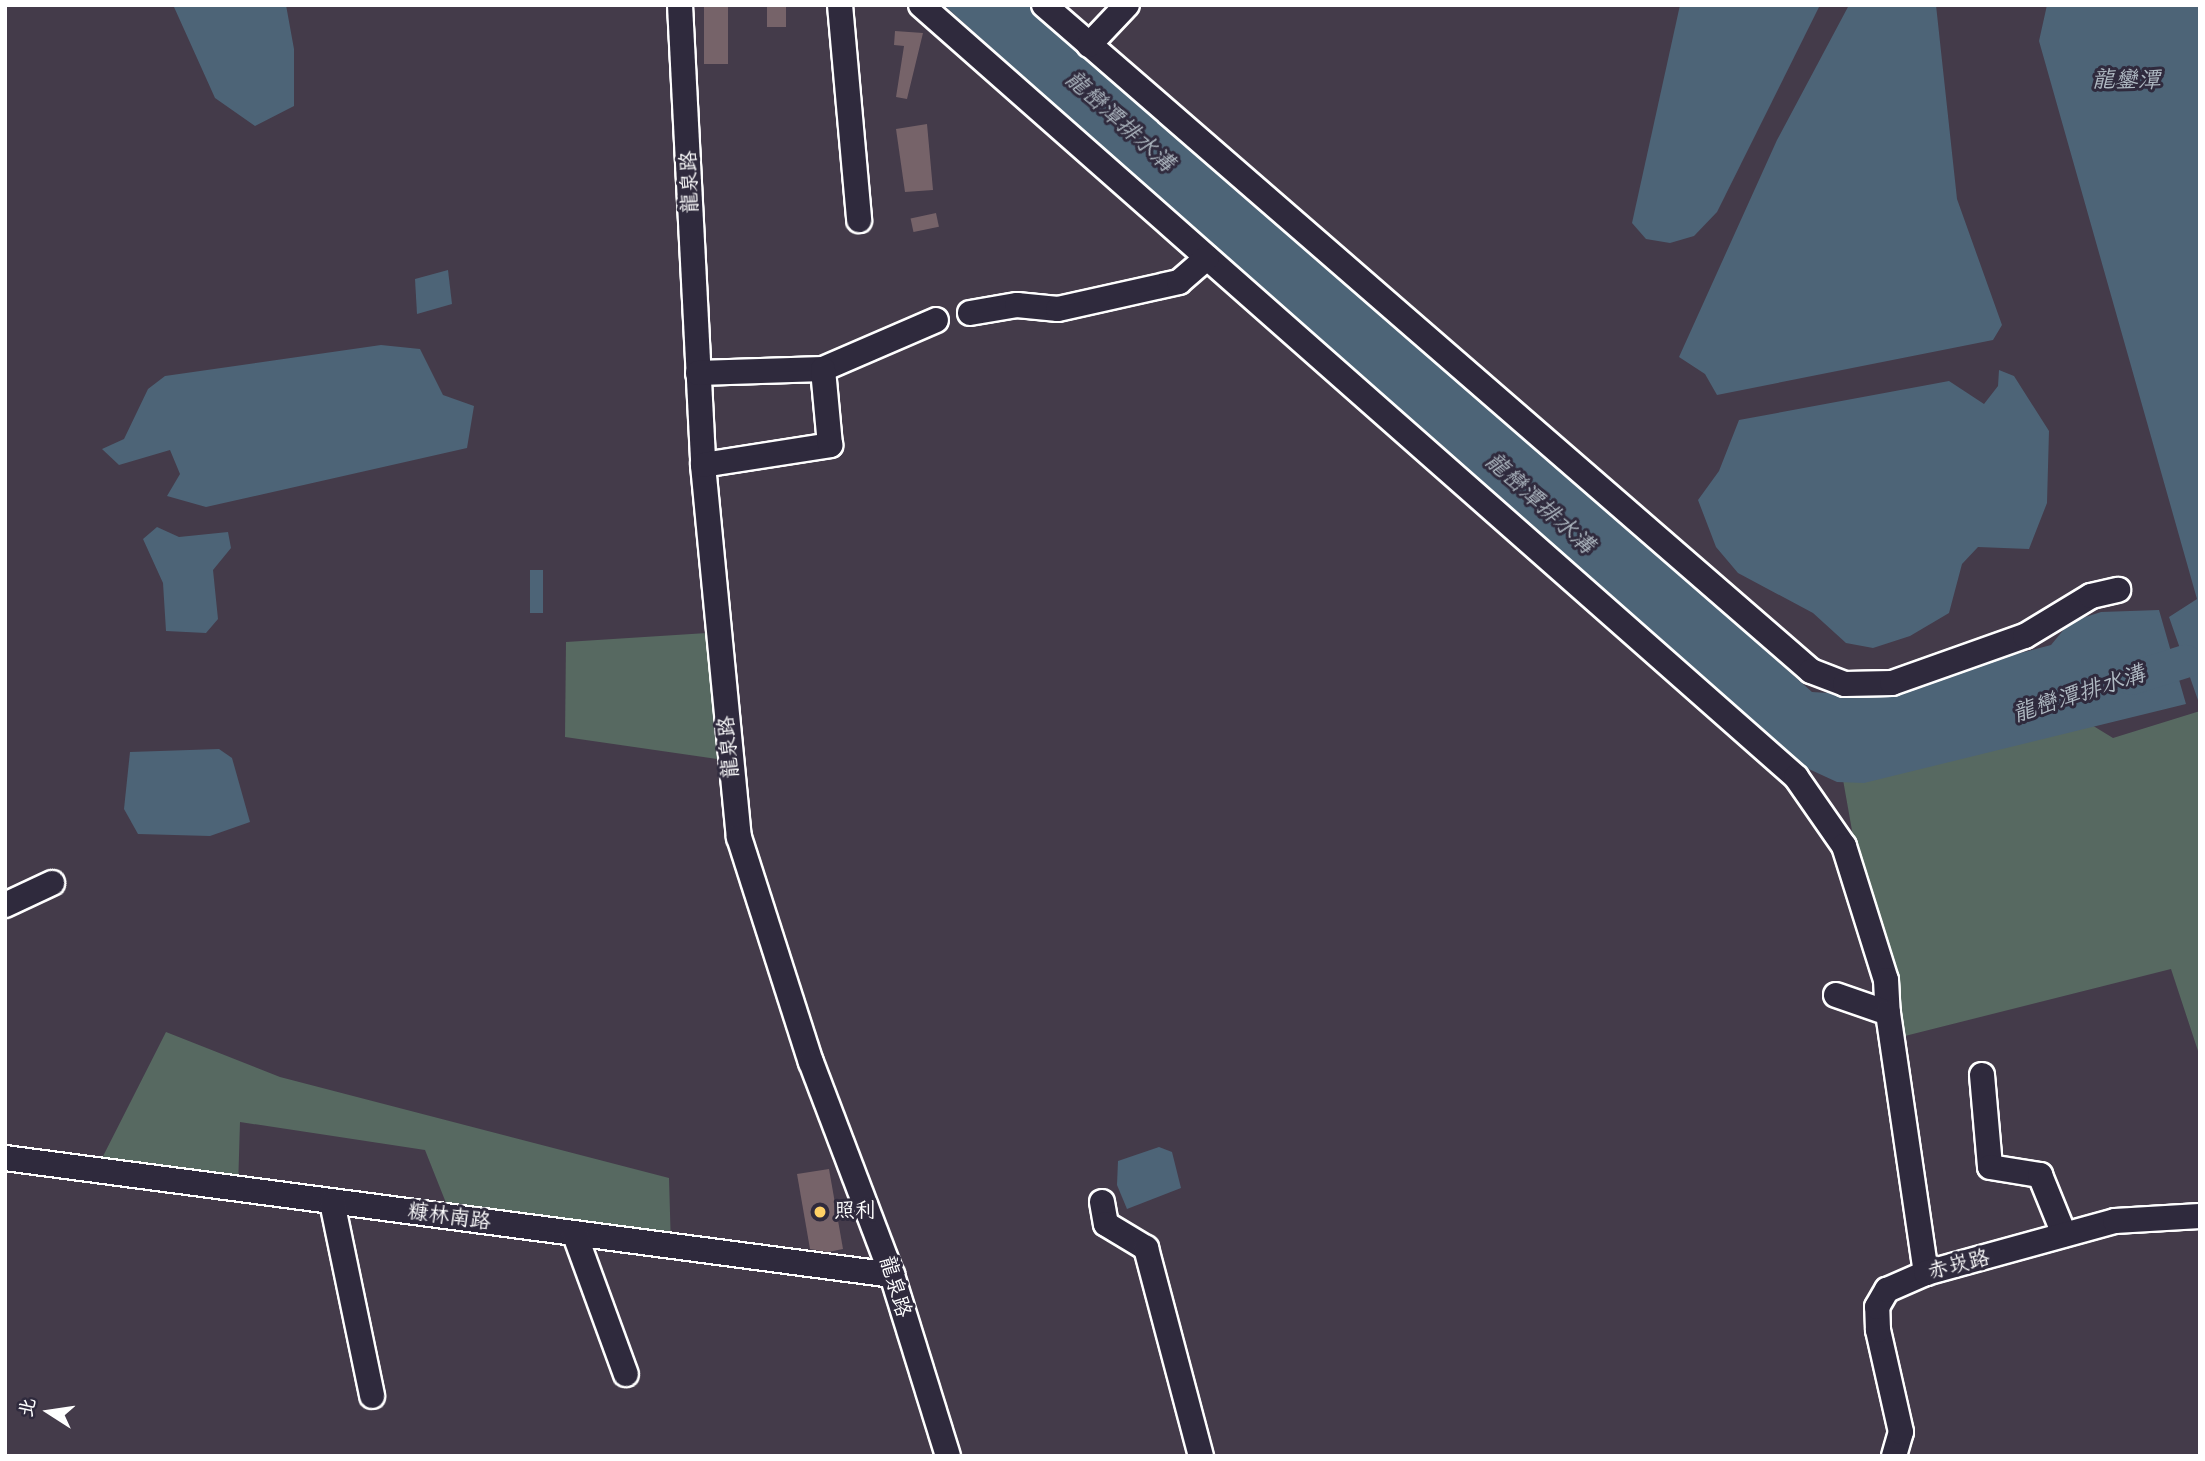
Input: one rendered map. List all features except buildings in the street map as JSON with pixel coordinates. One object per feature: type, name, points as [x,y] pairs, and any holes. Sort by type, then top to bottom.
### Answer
[{"type":"street","name":"龍泉路","points":[[680,5],[703,465],[739,837],[811,1062],[892,1275],[948,1456]]},
{"type":"street","points":[[841,5],[859,220]]},
{"type":"street","points":[[921,5],[1796,777],[1844,846],[1886,980],[1888,1013],[1926,1273]]},
{"type":"street","points":[[1044,5],[1811,671],[1845,684],[1892,683],[2025,636],[2091,596],[2118,590]]},
{"type":"street","points":[[1089,45],[1127,5]]},
{"type":"street","points":[[970,313],[1017,305],[1058,309],[1166,285],[1207,258]]},
{"type":"street","points":[[698,373],[823,369],[936,320]]},
{"type":"street","points":[[703,465],[830,446],[823,369]]},
{"type":"street","points":[[5,905],[52,883]]},
{"type":"street","points":[[1836,995],[1888,1013]]},
{"type":"street","points":[[1982,1075],[1990,1167],[2040,1175],[2064,1234]]},
{"type":"street","name":"糠林南路","points":[[5,1158],[892,1275]]},
{"type":"street","points":[[332,1202],[372,1396]]},
{"type":"street","points":[[1102,1202],[1106,1224],[1146,1248],[1201,1456]]},
{"type":"street","name":"赤崁路","points":[[1894,1456],[1900,1432],[1877,1307],[1887,1290],[1926,1273],[2064,1234],[2115,1222],[2200,1216]]},
{"type":"street","points":[[575,1235],[626,1374]]},
{"type":"green space","points":[[707,633],[724,760],[565,737],[566,642]]},
{"type":"green space","points":[[2200,711],[2200,1057],[2171,969],[1889,1040],[1842,774],[2082,719],[2113,738]]},
{"type":"green space","points":[[166,1032],[280,1077],[669,1178],[671,1248],[452,1218],[425,1150],[240,1122],[238,1189],[95,1172]]},
{"type":"water","points":[[85,5],[286,5],[294,49],[294,106],[255,126],[215,98],[174,7]]},
{"type":"water","points":[[944,5],[1041,5],[1812,692],[1861,695],[2051,645],[2070,622],[2101,612],[2159,610],[2186,704],[1864,783],[1837,782],[1787,759],[1723,711]]},
{"type":"water","points":[[1680,5],[1820,5],[1717,212],[1694,236],[1670,243],[1646,239],[1632,223]]},
{"type":"water","points":[[1849,5],[1936,5],[1957,199],[2002,325],[1993,340],[1717,395],[1705,374],[1679,357],[1777,140]]},
{"type":"water","name":"龍鑾潭","points":[[2047,5],[2200,5],[2200,706],[2169,617],[2197,599],[2039,41]]},
{"type":"water","points":[[448,270],[452,304],[417,314],[415,279]]},
{"type":"water","points":[[381,345],[420,349],[443,395],[474,406],[467,448],[206,507],[167,496],[180,474],[170,450],[119,465],[102,449],[124,439],[148,389],[165,376]]},
{"type":"water","points":[[1999,370],[2014,376],[2049,431],[2047,503],[2029,549],[1978,547],[1962,564],[1949,613],[1910,636],[1873,648],[1846,643],[1813,613],[1738,573],[1716,547],[1698,500],[1719,471],[1739,420],[1949,381],[1984,404],[1998,386]]},
{"type":"water","points":[[157,527],[179,537],[228,532],[231,548],[213,570],[218,619],[206,633],[166,631],[163,583],[143,539]]},
{"type":"water","points":[[530,570],[543,570],[543,613],[530,613]]},
{"type":"water","points":[[219,749],[232,758],[250,822],[210,836],[138,834],[124,809],[130,752]]},
{"type":"water","points":[[1159,1147],[1172,1152],[1181,1188],[1127,1209],[1117,1185],[1118,1161]]},
{"type":"waterway","name":"龍巒潭排水溝","points":[[2131,678],[2185,661]]},
{"type":"place","name":"照利","points":[[820,1212]]}]
